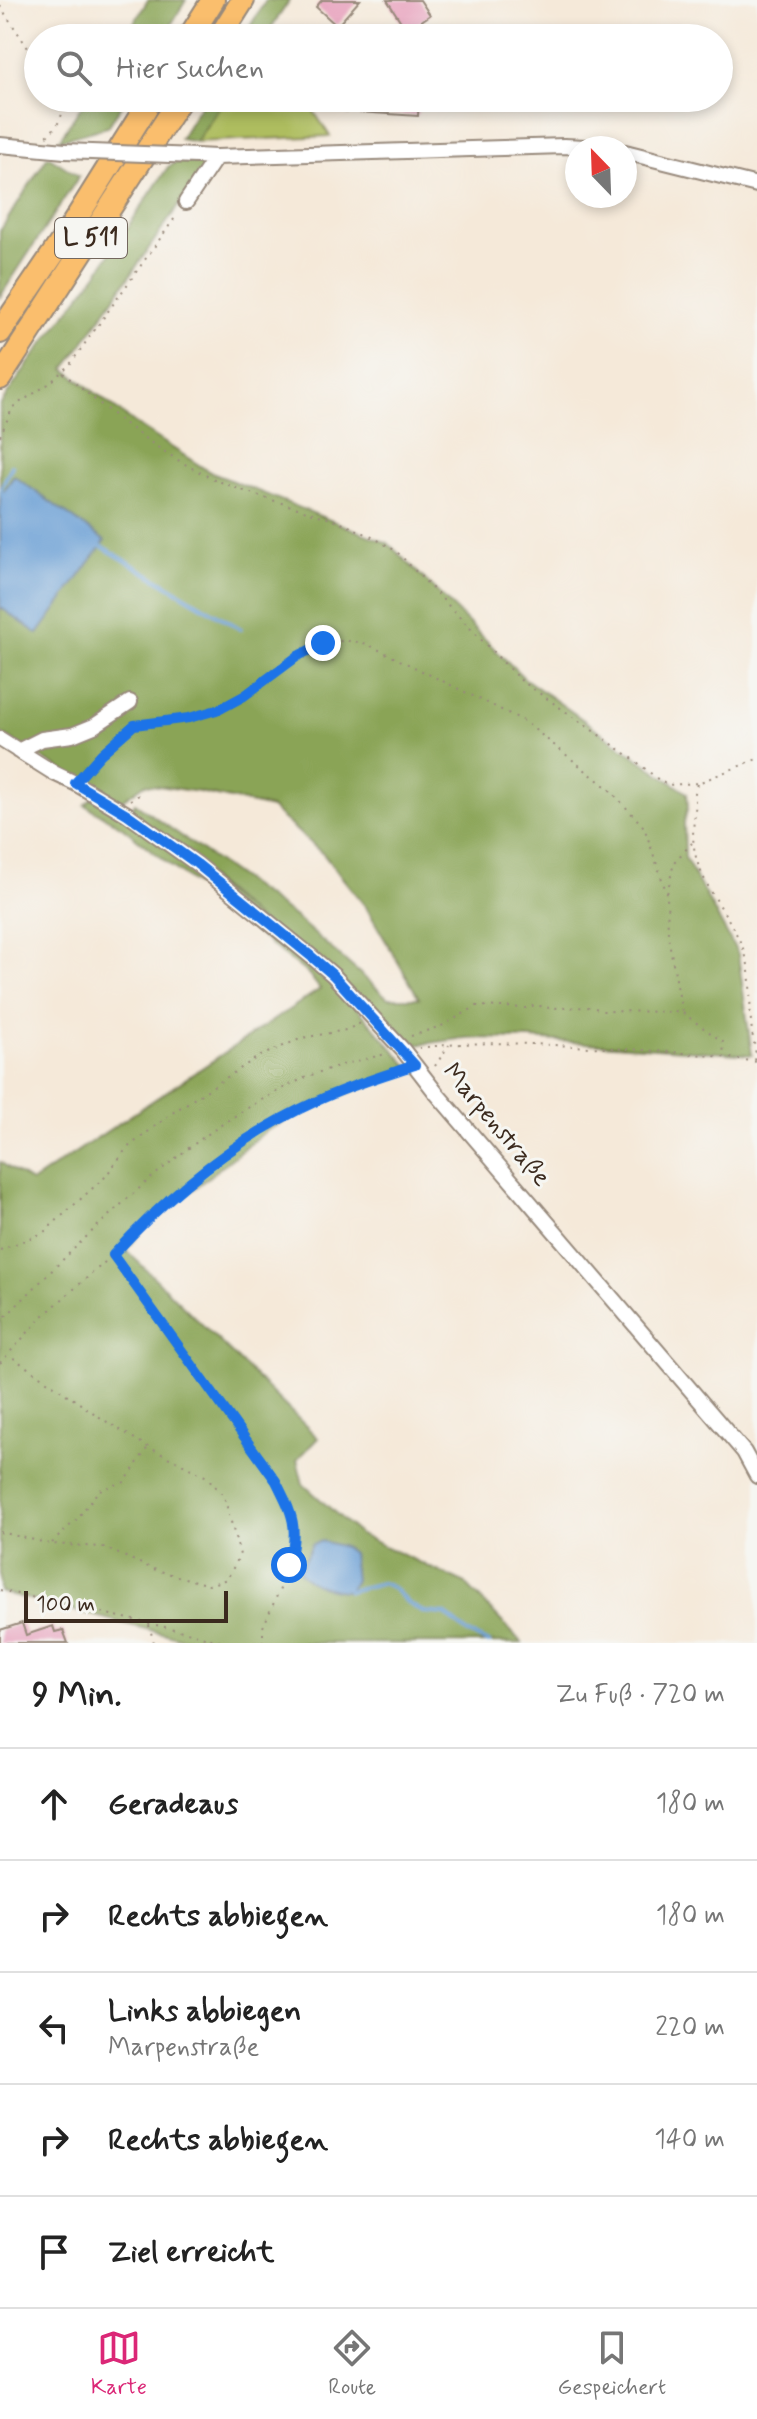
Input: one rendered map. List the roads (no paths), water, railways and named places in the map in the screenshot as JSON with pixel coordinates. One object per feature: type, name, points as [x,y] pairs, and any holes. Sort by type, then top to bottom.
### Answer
[{"type":"highway","points":[[198,24],[213,0]]},
{"type":"highway","points":[[228,24],[243,0]]},
{"type":"highway","name":"L 511","points":[[0,332],[143,112]]},
{"type":"highway","name":"L 511","points":[[0,378],[172,112]]},
{"type":"street","points":[[0,145],[31,150],[216,157],[565,147]]},
{"type":"street","points":[[637,155],[757,185]]},
{"type":"street","points":[[186,202],[216,157]]},
{"type":"street","points":[[18,751],[42,739],[83,731],[130,702]]},
{"type":"street","name":"Marpenstraße","points":[[0,739],[127,814],[197,864],[312,957],[399,1046],[744,1452],[757,1476]]},
{"type":"water","points":[[14,476],[105,541],[38,634],[0,607],[0,496]]},
{"type":"water","points":[[322,1541],[344,1547],[352,1553],[355,1580],[349,1591],[322,1586],[299,1571],[312,1544]]},
{"type":"waterway","points":[[2,496],[1,488],[12,466]]},
{"type":"waterway","points":[[96,546],[101,546],[241,629]]},
{"type":"waterway","points":[[349,1591],[382,1583],[423,1612],[445,1614],[468,1633],[489,1643]]}]
